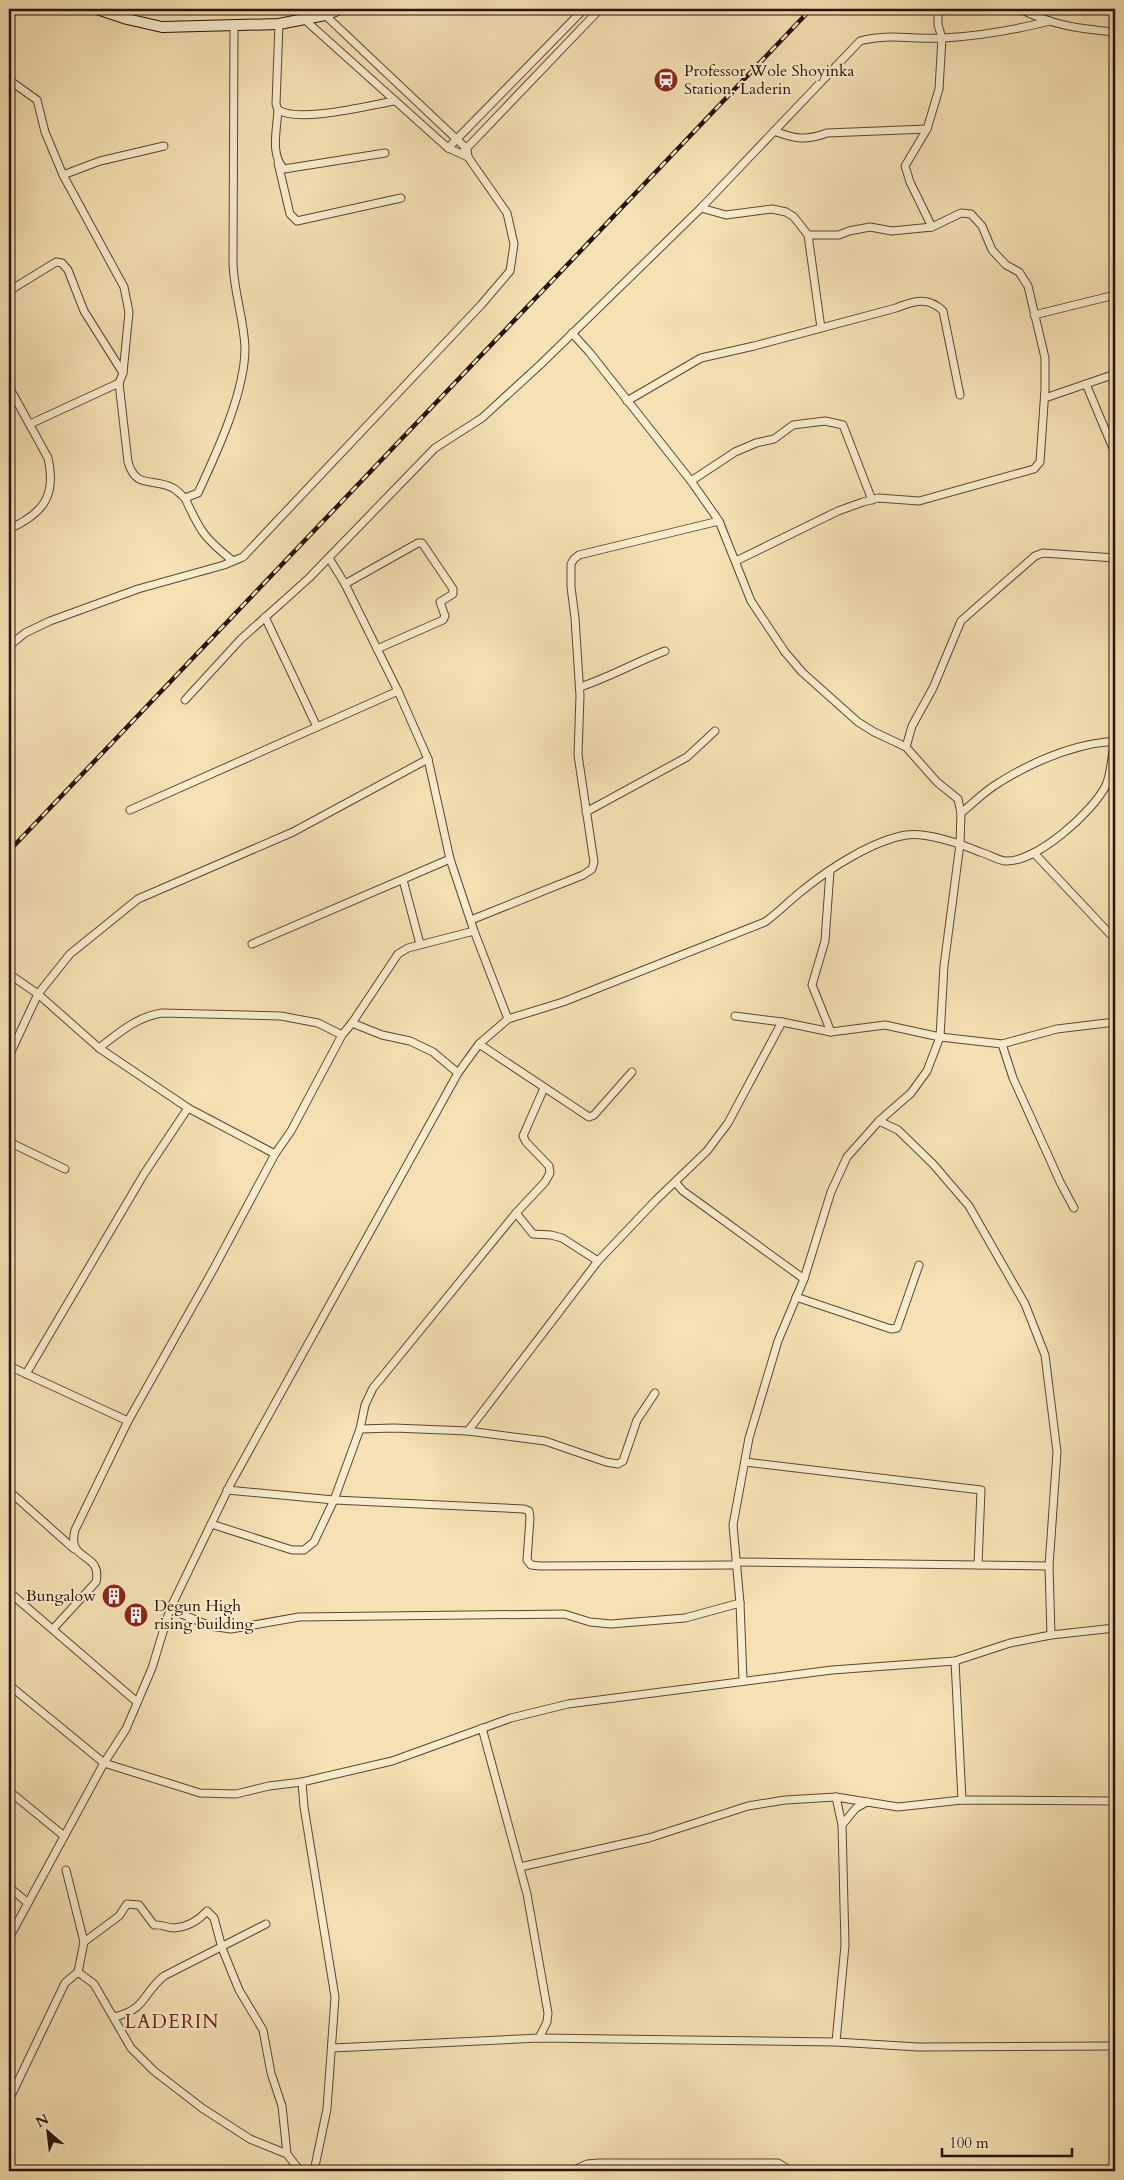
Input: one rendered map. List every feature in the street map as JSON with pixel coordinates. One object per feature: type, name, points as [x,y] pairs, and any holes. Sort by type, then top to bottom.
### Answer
[{"type":"street","points":[[97,9],[127,19],[162,27],[279,24],[326,15],[340,9]]},
{"type":"street","points":[[448,148],[584,9]]},
{"type":"street","points":[[464,156],[467,148],[600,9]]},
{"type":"street","points":[[932,227],[910,182],[905,166],[927,129],[939,89],[942,38],[938,25],[938,9]]},
{"type":"street","points":[[1020,9],[1038,18],[1079,29],[1115,32]]},
{"type":"street","points":[[326,15],[467,148]]},
{"type":"street","points":[[9,646],[25,633],[50,621],[138,588],[243,557],[510,271],[514,244],[507,213],[464,156],[448,148],[304,20]]},
{"type":"street","points":[[185,700],[241,639],[329,558],[435,448],[482,418],[541,364],[701,208],[860,41],[872,37],[942,38],[990,34],[1050,21]]},
{"type":"street","points":[[279,24],[276,104],[278,110],[275,154],[290,214],[297,221],[401,198]]},
{"type":"street","points":[[185,498],[198,493],[215,455],[244,370],[245,346],[240,306],[234,286],[233,264],[234,26]]},
{"type":"street","points":[[9,80],[37,100],[45,132],[63,175],[124,287],[128,312],[123,373],[119,383],[128,462],[131,472],[138,480],[172,487],[185,498],[201,532],[214,546],[234,561]]},
{"type":"street","points":[[278,110],[286,115],[318,114],[394,101]]},
{"type":"street","points":[[774,132],[795,139],[812,139],[827,133],[927,129]]},
{"type":"street","points":[[63,175],[100,161],[164,146]]},
{"type":"street","points":[[278,163],[284,169],[385,153]]},
{"type":"street","points":[[701,208],[726,215],[772,209],[786,212],[794,217],[808,235],[821,328]]},
{"type":"street","points":[[736,562],[838,510],[878,498],[919,501],[1034,469],[1040,462],[1045,398],[1045,358],[1028,286],[1019,272],[1006,265],[992,250],[982,226],[971,214],[961,213],[932,227],[892,231],[870,227],[849,231],[839,236],[808,235]]},
{"type":"street","points":[[9,291],[56,262],[62,263],[68,270],[84,311],[123,373]]},
{"type":"street","points":[[1034,315],[1115,295]]},
{"type":"street","points":[[627,402],[700,358],[821,328],[919,300],[937,304],[943,311],[960,395]]},
{"type":"street","points":[[572,333],[691,481],[719,522],[752,601],[785,652],[802,672],[858,722],[906,747],[937,782],[958,799],[961,813],[960,844],[944,966],[940,1037],[927,1071],[911,1093],[879,1121],[847,1158],[830,1192],[804,1279],[778,1340],[749,1438],[733,1525],[740,1603],[743,1680]]},
{"type":"street","points":[[1045,398],[1115,374]]},
{"type":"street","points":[[30,424],[119,383]]},
{"type":"street","points":[[1086,384],[1115,453]]},
{"type":"street","points":[[9,387],[48,458],[50,483],[43,506],[30,519],[9,529]]},
{"type":"street","points":[[691,481],[735,452],[756,443],[774,439],[793,426],[825,421],[842,425],[872,500]]},
{"type":"street","points":[[470,920],[592,870],[594,862],[578,755],[580,687],[571,587],[571,564],[574,559],[580,555],[719,522]]},
{"type":"street","points":[[344,584],[418,543],[422,543],[453,589],[453,594],[440,602],[446,616],[443,620],[377,649]]},
{"type":"street","points":[[906,747],[912,726],[933,688],[961,622],[1035,556],[1042,553],[1115,558]]},
{"type":"street","points":[[329,558],[398,691],[428,759],[450,859],[470,920],[508,1020]]},
{"type":"street","points":[[265,617],[317,727]]},
{"type":"street","points":[[580,687],[607,678],[640,660],[665,651]]},
{"type":"street","points":[[130,810],[398,691]]},
{"type":"street","points":[[586,812],[687,756],[715,731]]},
{"type":"street","points":[[9,1938],[104,1763],[126,1728],[152,1668],[170,1609],[227,1490],[458,1073],[480,1044],[508,1020],[562,1002],[765,922],[803,890],[875,844],[907,835],[917,835],[960,844],[1004,861],[1016,860],[1034,853],[1066,830],[1095,802],[1105,788],[1111,773],[1115,741],[1099,742],[1073,749],[1023,769],[998,782],[961,813]]},
{"type":"street","points":[[9,1056],[38,994],[70,954],[138,899],[293,832],[428,759]]},
{"type":"street","points":[[1034,853],[1110,934],[1115,935]]},
{"type":"street","points":[[252,944],[450,859]]},
{"type":"street","points":[[830,871],[824,941],[812,985],[831,1032]]},
{"type":"street","points":[[403,880],[420,944]]},
{"type":"street","points":[[76,1551],[72,1540],[75,1530],[128,1421],[213,1270],[275,1154],[291,1132],[342,1035],[398,954],[420,944],[474,931]]},
{"type":"street","points":[[9,974],[38,994],[99,1048],[188,1108],[275,1154]]},
{"type":"street","points":[[99,1048],[136,1020],[162,1013],[282,1016],[318,1023],[342,1035]]},
{"type":"street","points":[[735,1016],[782,1022],[831,1032],[884,1025],[940,1037],[1002,1044],[1057,1029],[1115,1022]]},
{"type":"street","points":[[468,1431],[598,1261],[656,1200],[676,1183],[707,1151],[728,1124],[782,1022]]},
{"type":"street","points":[[352,1023],[382,1034],[410,1041],[433,1052],[458,1073]]},
{"type":"street","points":[[480,1044],[589,1117],[594,1115],[632,1072]]},
{"type":"street","points":[[1002,1044],[1013,1078],[1061,1184],[1074,1208]]},
{"type":"street","points":[[211,1524],[292,1550],[304,1550],[314,1542],[334,1500],[360,1429],[365,1405],[373,1388],[516,1213],[545,1182],[550,1173],[548,1166],[526,1142],[523,1136],[544,1088]]},
{"type":"street","points":[[26,1374],[144,1174],[188,1108]]},
{"type":"street","points":[[879,1121],[898,1130],[933,1164],[969,1206],[1025,1304],[1045,1355],[1057,1452],[1049,1566],[1050,1635]]},
{"type":"street","points":[[9,1142],[66,1169]]},
{"type":"street","points":[[676,1183],[683,1191],[804,1279]]},
{"type":"street","points":[[516,1213],[533,1234],[552,1235],[562,1238],[598,1261]]},
{"type":"street","points":[[796,1297],[891,1329],[897,1328],[919,1265]]},
{"type":"street","points":[[9,1366],[128,1421]]},
{"type":"street","points":[[360,1429],[394,1428],[468,1431],[545,1441],[606,1462],[618,1464],[623,1461],[637,1420],[655,1393]]},
{"type":"street","points":[[745,1462],[981,1490],[978,1565]]},
{"type":"street","points":[[227,1490],[334,1500],[524,1508],[528,1511],[530,1518],[527,1560],[531,1565],[1049,1566]]},
{"type":"street","points":[[9,1491],[76,1551],[94,1563],[98,1572],[96,1582],[53,1629]]},
{"type":"street","points":[[9,1592],[137,1702]]},
{"type":"street","points":[[170,1609],[210,1626],[231,1629],[299,1617],[564,1614],[590,1622],[612,1624],[685,1618],[740,1603]]},
{"type":"street","points":[[9,1685],[104,1763],[200,1793],[236,1794],[268,1786],[302,1782],[392,1761],[511,1718],[568,1704],[832,1670],[955,1661],[1010,1643],[1050,1635],[1115,1628]]},
{"type":"street","points":[[955,1661],[962,1800]]},
{"type":"street","points":[[482,1728],[527,1894],[548,2012],[545,2030],[538,2038]]},
{"type":"street","points":[[302,1782],[304,1807],[335,1997],[328,2109],[314,2171]]},
{"type":"street","points":[[9,1790],[64,1836]]},
{"type":"street","points":[[520,1867],[649,1838],[748,1806],[785,1800],[836,1797],[898,1807],[962,1800],[1115,1801]]},
{"type":"street","points":[[836,1797],[842,1825],[845,1945],[836,2042]]},
{"type":"street","points":[[842,1825],[848,1815],[856,1808],[868,1802]]},
{"type":"street","points":[[9,2100],[65,1983],[78,1972],[84,1942],[66,1870]]},
{"type":"street","points":[[9,1887],[28,1903]]},
{"type":"street","points":[[84,1942],[119,1916],[127,1904],[139,1905],[154,1925],[163,1924],[173,1928],[188,1925],[201,1919],[207,1911],[214,1918],[222,1948],[239,1990],[263,2030],[271,2073],[282,2106],[287,2154]]},
{"type":"street","points":[[114,2017],[129,2014],[142,2004],[154,1985],[164,1976],[266,1924]]},
{"type":"street","points":[[78,1972],[94,1984],[131,2048],[154,2071],[202,2108],[250,2139],[287,2154],[300,2171]]},
{"type":"street","points":[[333,2048],[538,2038],[836,2042],[918,2047],[1115,2046]]},
{"type":"street","points":[[572,2171],[587,2164],[599,2163],[778,2164],[791,2171]]},
{"type":"railway","points":[[9,851],[811,9]]},
{"type":"place","name":"Professor Wole Shoyinka Station, Laderin","points":[[666,80]]},
{"type":"place","name":"Bungalow","points":[[114,1596]]},
{"type":"place","name":"Degun High rising building","points":[[136,1615]]},
{"type":"district","name":"LADERIN","points":[[172,2022]]}]
